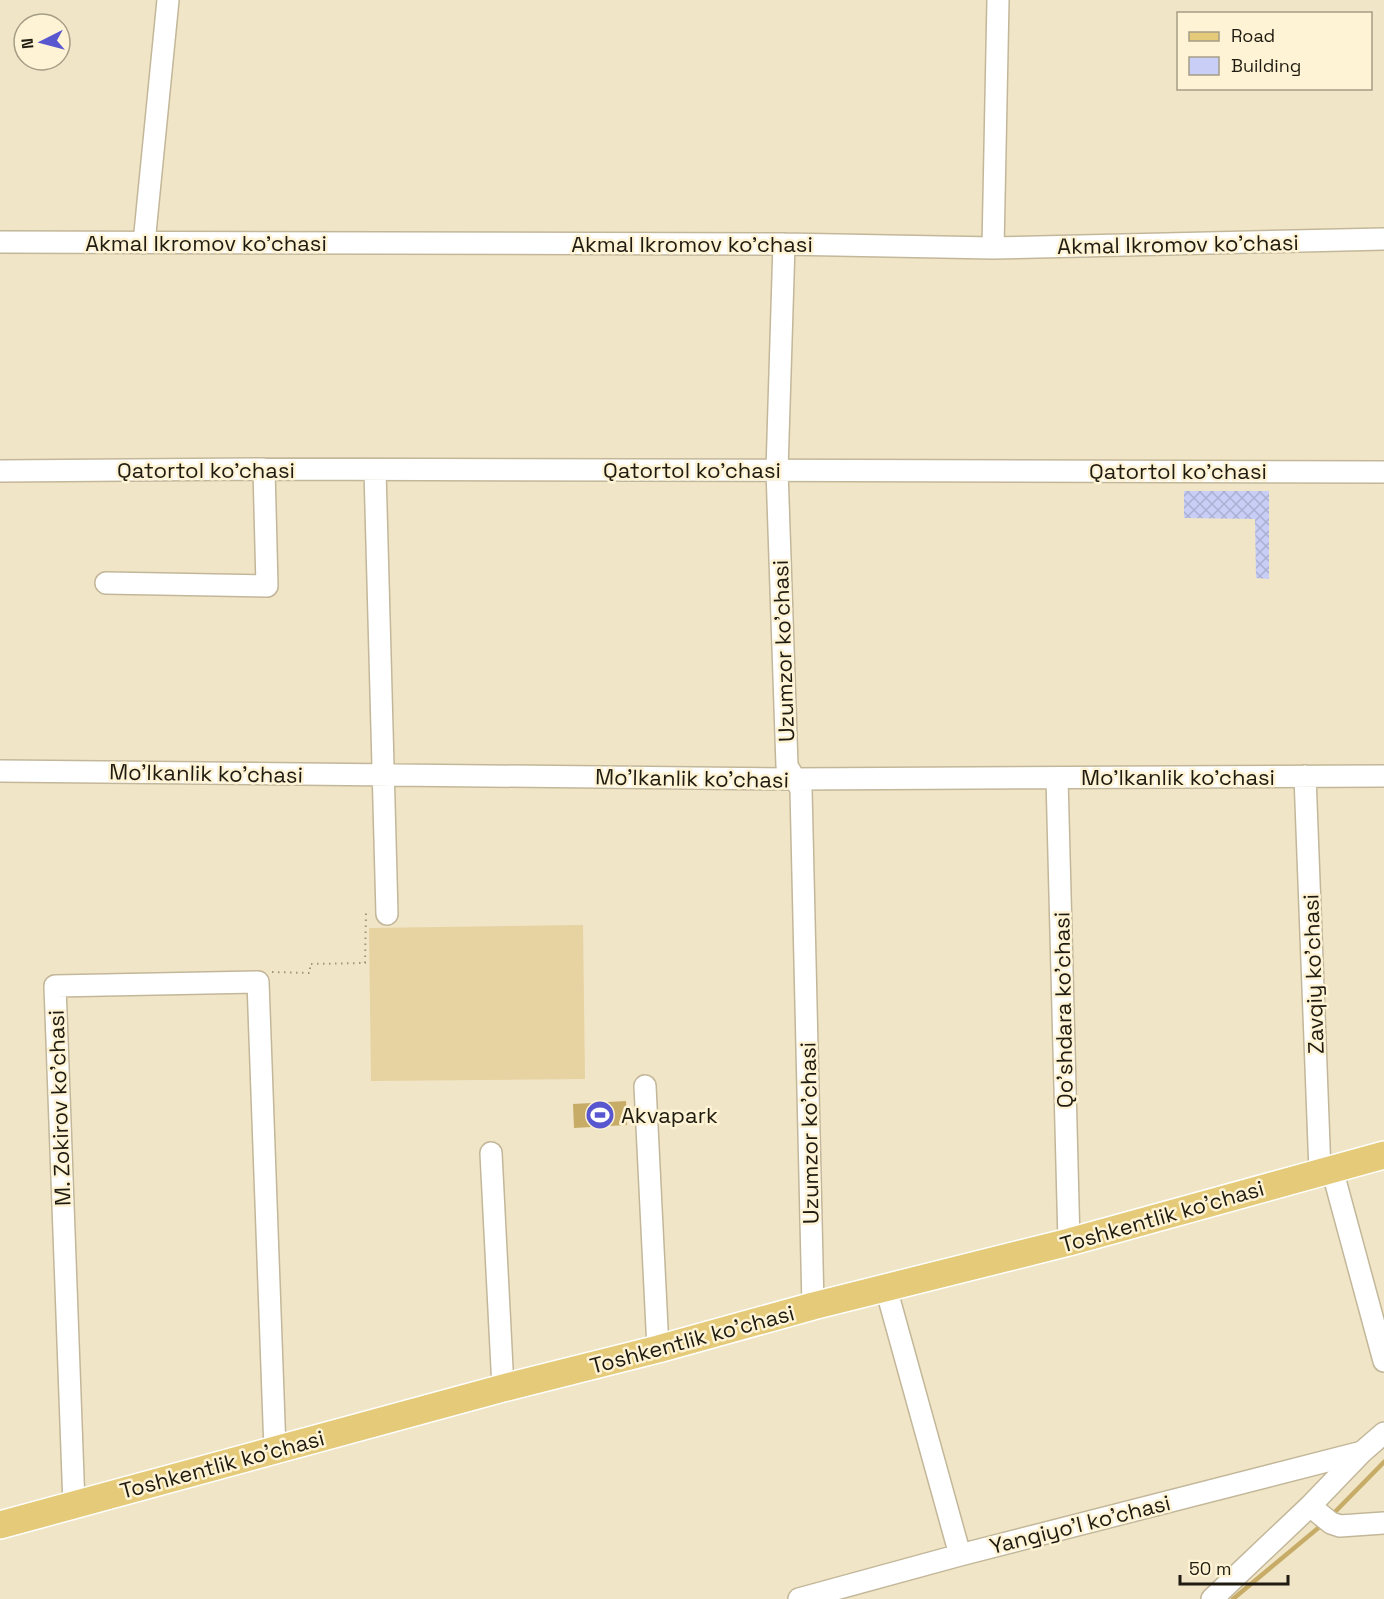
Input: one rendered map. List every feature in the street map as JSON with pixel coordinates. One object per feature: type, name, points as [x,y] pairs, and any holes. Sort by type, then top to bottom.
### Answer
[{"type":"main road","name":"Toshkentlik ko'chasi","points":[[0,1525],[503,1388],[658,1349],[813,1306],[1069,1242],[1384,1155]]},
{"type":"street","points":[[144,243],[168,0]]},
{"type":"street","points":[[993,248],[998,0]]},
{"type":"street","name":"Akmal Ikromov ko'chasi","points":[[0,242],[784,244],[993,248],[1384,239]]},
{"type":"street","name":"Uzumzor ko'chasi","points":[[784,244],[777,470],[787,766],[801,789],[813,1306]]},
{"type":"street","points":[[106,584],[267,586],[264,469]]},
{"type":"street","name":"Qatortol ko'chasi","points":[[0,471],[264,469],[1384,472]]},
{"type":"street","points":[[375,470],[387,914]]},
{"type":"street","name":"Mo'lkanlik ko'chasi","points":[[0,771],[794,779],[1384,776]]},
{"type":"street","name":"Zavqiy ko'chasi","points":[[1305,776],[1326,1170],[1384,1361]]},
{"type":"street","name":"Qo'shdara ko'chasi","points":[[1057,778],[1069,1242]]},
{"type":"street","points":[[258,982],[275,1450]]},
{"type":"street","name":"M. Zokirov ko'chasi","points":[[74,1505],[55,986],[258,982]]},
{"type":"street","points":[[645,1086],[658,1349]]},
{"type":"street","points":[[491,1153],[503,1388]]},
{"type":"street","points":[[886,1288],[960,1555]]},
{"type":"street","points":[[1212,1599],[1384,1433]]},
{"type":"street","name":"Yangiyo'l ko'chasi","points":[[799,1599],[960,1555],[1362,1452]]},
{"type":"street","points":[[1310,1506],[1331,1523],[1340,1526],[1384,1523]]},
{"type":"path","points":[[258,982],[269,972],[310,973],[310,964],[366,963],[366,913],[387,914]]},
{"type":"shaded area","points":[[583,925],[585,1079],[371,1081],[369,928]]},
{"type":"shaded area","name":"Akvapark","points":[[626,1101],[627,1125],[574,1128],[573,1104]]},
{"type":"building","points":[[1184,491],[1269,491],[1269,579],[1256,578],[1255,519],[1184,518]]},
{"type":"waterway","points":[[1331,1516],[1384,1462]]},
{"type":"waterway","points":[[1233,1599],[1323,1524]]},
{"type":"place","name":"Akvapark","points":[[600,1115]]}]
